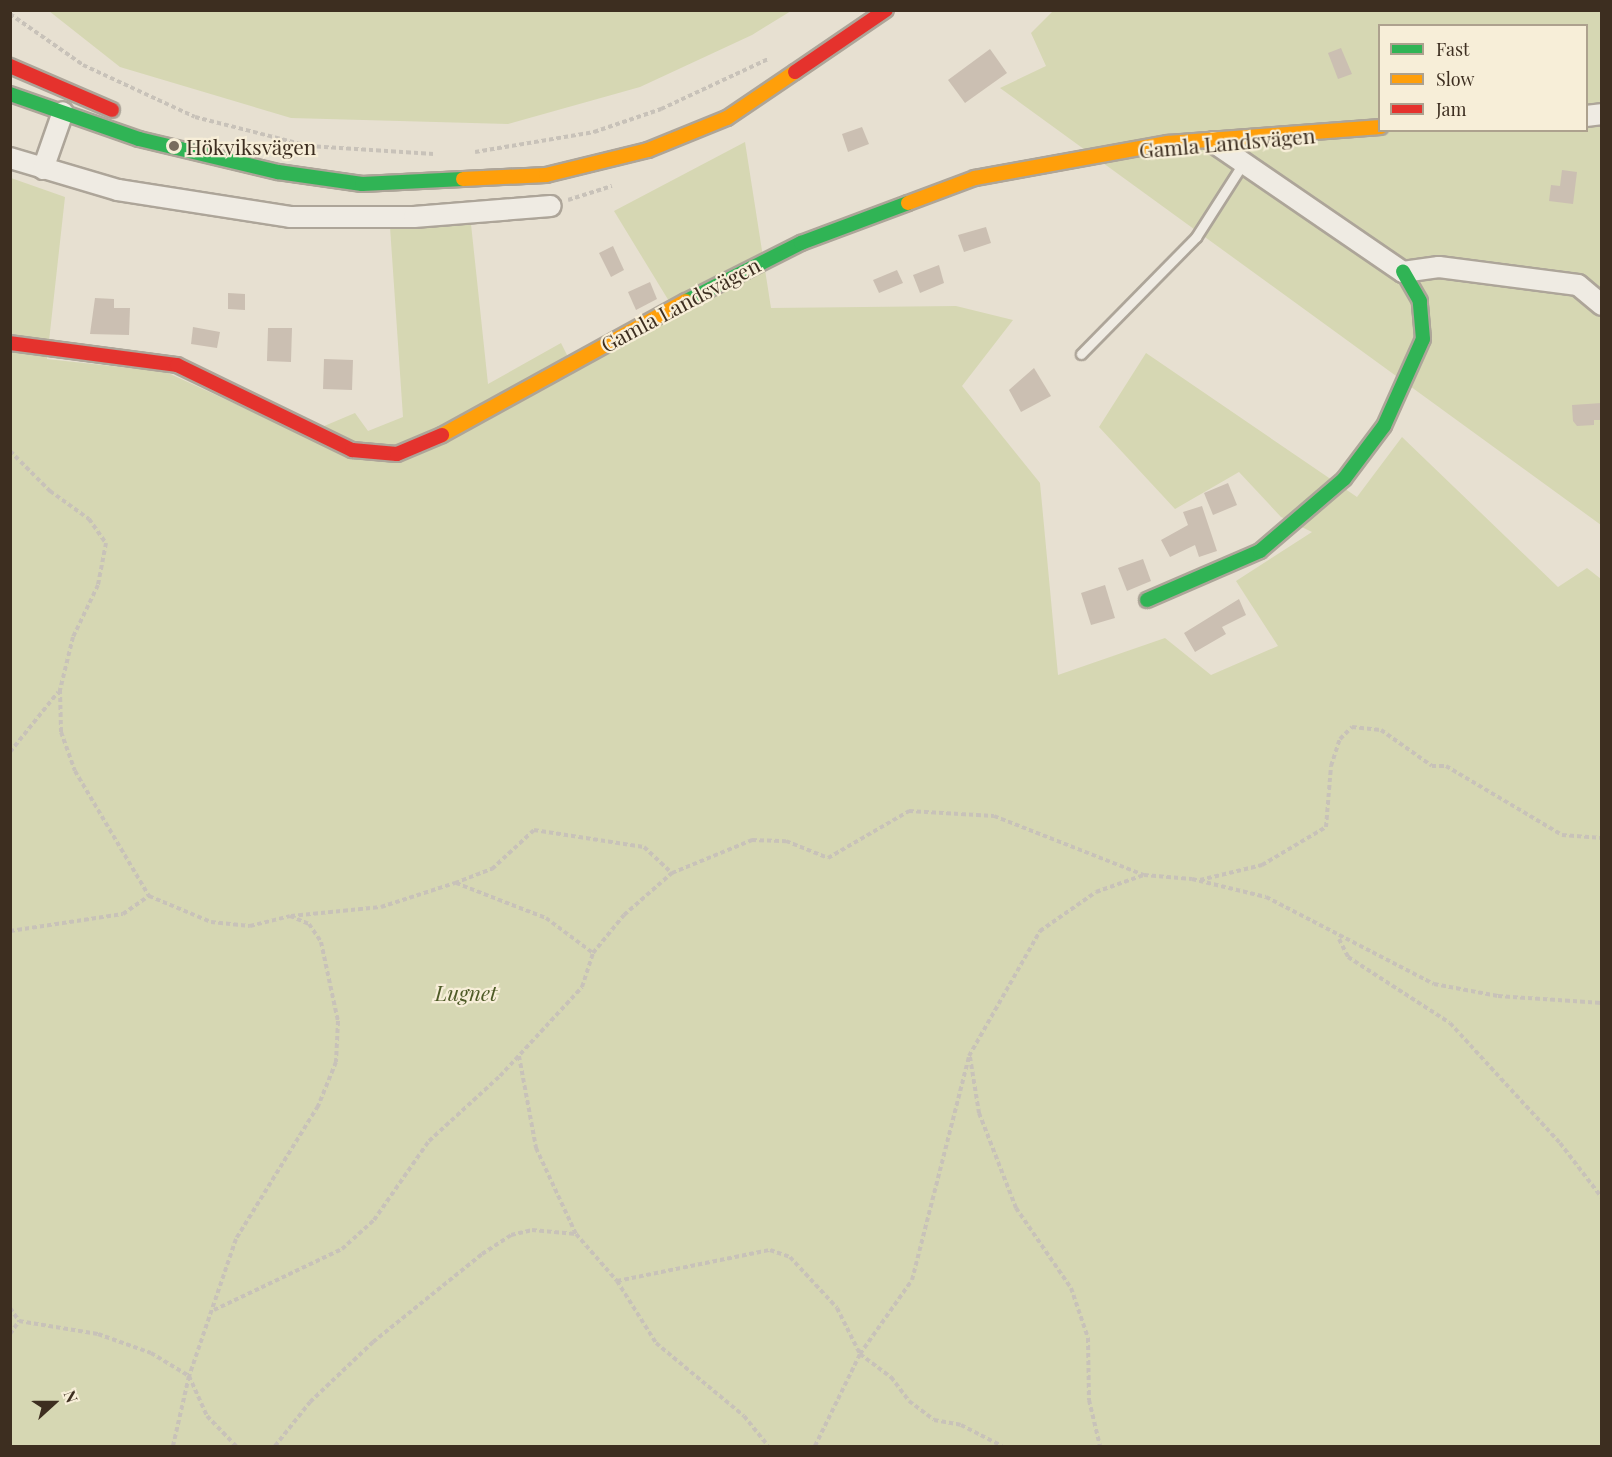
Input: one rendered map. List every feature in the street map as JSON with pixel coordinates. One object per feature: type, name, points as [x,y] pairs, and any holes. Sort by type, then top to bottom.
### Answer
[{"type":"street","points":[[10,94],[174,146],[278,172],[362,184],[546,175],[648,150],[727,118],[886,10]]},
{"type":"street","points":[[10,66],[128,117],[174,146]]},
{"type":"street","points":[[44,169],[71,92]]},
{"type":"street","name":"Gamla Landsvägen","points":[[10,343],[177,365],[352,450],[397,454],[469,424],[632,328],[801,243],[975,178],[1168,143],[1213,142],[1378,127]]},
{"type":"street","points":[[1147,600],[1260,550],[1344,479],[1383,426],[1423,339],[1420,301],[1403,272],[1242,165],[1213,142]]},
{"type":"street","points":[[10,158],[44,169],[152,196],[291,217],[414,217],[551,206]]},
{"type":"street","points":[[1403,272],[1439,267],[1578,285],[1602,305]]},
{"type":"lane","points":[[1081,354],[1196,237],[1242,165]]},
{"type":"path","points":[[10,14],[83,65],[195,117],[309,146],[374,154],[448,154]]},
{"type":"path","points":[[471,153],[594,132],[677,102],[771,57]]},
{"type":"path","points":[[10,451],[50,491],[89,519],[106,543],[98,585],[73,637],[60,690],[61,732],[75,771],[149,896],[211,922],[250,926],[290,916],[381,907],[492,869],[534,830],[644,847],[672,873]]},
{"type":"path","points":[[10,752],[60,690]]},
{"type":"path","points":[[1200,880],[1262,865],[1326,827],[1331,766],[1340,739],[1352,727],[1381,730],[1432,766],[1446,766],[1562,835],[1602,838]]},
{"type":"path","points":[[214,1310],[342,1248],[374,1220],[429,1141],[519,1055],[582,987],[593,953],[624,915],[672,873],[752,840],[786,841],[828,858],[909,811],[994,816],[1144,876],[1200,880],[1266,897],[1339,939],[1434,984],[1498,996],[1602,1003]]},
{"type":"path","points":[[815,1446],[860,1354],[912,1280],[969,1056],[1040,931],[1095,892],[1144,876]]},
{"type":"path","points":[[455,883],[546,918],[593,953]]},
{"type":"path","points":[[10,931],[123,914],[149,896]]},
{"type":"path","points":[[173,1446],[189,1376],[214,1310],[236,1239],[318,1106],[336,1062],[338,1021],[321,942],[309,924],[290,916]]},
{"type":"path","points":[[1339,939],[1348,957],[1450,1023],[1560,1143],[1602,1198]]},
{"type":"path","points":[[519,1055],[536,1148],[576,1234],[617,1281],[656,1343],[744,1416],[768,1446]]},
{"type":"path","points":[[969,1056],[994,1160],[1033,1238],[1071,1288],[1088,1338],[1089,1400],[1100,1446]]},
{"type":"path","points":[[275,1446],[310,1402],[373,1342],[482,1254],[511,1235],[532,1230],[576,1234]]},
{"type":"path","points":[[617,1281],[770,1250],[790,1257],[837,1308],[860,1354],[934,1420],[961,1425],[1002,1446]]},
{"type":"path","points":[[10,1308],[20,1321],[98,1334],[152,1353],[189,1376],[207,1416],[236,1446]]},
{"type":"path","points":[[10,1334],[20,1321]]},
{"type":"green space","points":[[49,11],[791,11],[752,35],[640,87],[508,124],[291,118],[120,67]]},
{"type":"green space","points":[[1053,11],[1601,11],[1601,525],[1000,88],[1046,66],[1031,33]]},
{"type":"green space","name":"Lugnet","points":[[745,142],[771,308],[956,306],[1013,320],[962,386],[1040,483],[1058,675],[1165,638],[1211,675],[1278,646],[1236,581],[1312,532],[1281,517],[1239,472],[1175,509],[1099,427],[1146,353],[1357,497],[1402,437],[1558,587],[1587,568],[1601,579],[1601,1446],[11,1446],[11,178],[65,197],[47,359],[166,372],[303,435],[355,413],[368,431],[403,417],[390,227],[471,224],[488,384],[561,343],[573,367],[675,311],[614,211]]},
{"type":"building","points":[[1341,48],[1352,74],[1338,79],[1328,53]]},
{"type":"building","points":[[990,49],[1007,73],[965,103],[948,80]]},
{"type":"building","points":[[862,127],[869,144],[848,152],[842,134]]},
{"type":"building","points":[[1562,170],[1577,172],[1573,204],[1549,201],[1551,185],[1560,186]]},
{"type":"building","points":[[986,227],[991,243],[964,252],[958,235]]},
{"type":"building","points":[[613,246],[624,270],[611,277],[599,253]]},
{"type":"building","points":[[939,265],[944,283],[920,293],[913,275]]},
{"type":"building","points":[[897,270],[903,283],[879,293],[873,280]]},
{"type":"building","points":[[650,282],[657,299],[636,310],[628,292]]},
{"type":"building","points":[[228,293],[245,294],[245,310],[228,309]]},
{"type":"building","points":[[95,298],[114,299],[114,308],[130,308],[129,335],[90,334]]},
{"type":"building","points":[[193,327],[220,332],[217,348],[191,344]]},
{"type":"building","points":[[268,328],[292,328],[291,362],[267,361]]},
{"type":"building","points":[[324,359],[353,360],[352,390],[323,389]]},
{"type":"building","points":[[1034,368],[1051,396],[1021,412],[1009,390]]},
{"type":"building","points":[[1602,403],[1602,420],[1594,420],[1594,425],[1577,426],[1573,421],[1572,405]]},
{"type":"building","points":[[1228,483],[1237,505],[1213,515],[1204,493]]},
{"type":"building","points":[[1202,506],[1217,551],[1199,557],[1195,545],[1170,557],[1161,540],[1188,525],[1183,512]]},
{"type":"building","points":[[1143,559],[1151,581],[1127,591],[1118,568]]},
{"type":"building","points":[[1105,585],[1115,618],[1091,625],[1081,593]]},
{"type":"building","points":[[1239,599],[1246,615],[1222,627],[1226,634],[1195,652],[1184,633]]},
{"type":"traffic: fast","points":[[10,94],[139,139],[278,172],[362,184],[463,179]]},
{"type":"traffic: fast","points":[[686,301],[801,243],[908,203]]},
{"type":"traffic: fast","points":[[1147,600],[1260,551],[1344,479],[1384,426],[1423,339],[1420,301],[1403,272]]},
{"type":"traffic: slow","points":[[463,179],[546,175],[648,150],[727,118],[795,72]]},
{"type":"traffic: slow","points":[[908,203],[975,178],[1168,143],[1378,127]]},
{"type":"traffic: slow","points":[[442,435],[686,301]]},
{"type":"traffic: jam","points":[[795,72],[886,10]]},
{"type":"traffic: jam","points":[[10,66],[112,110]]},
{"type":"traffic: jam","points":[[10,343],[177,365],[352,450],[397,454],[442,435]]},
{"type":"place","name":"Hökviksvägen","points":[[174,146]]}]
